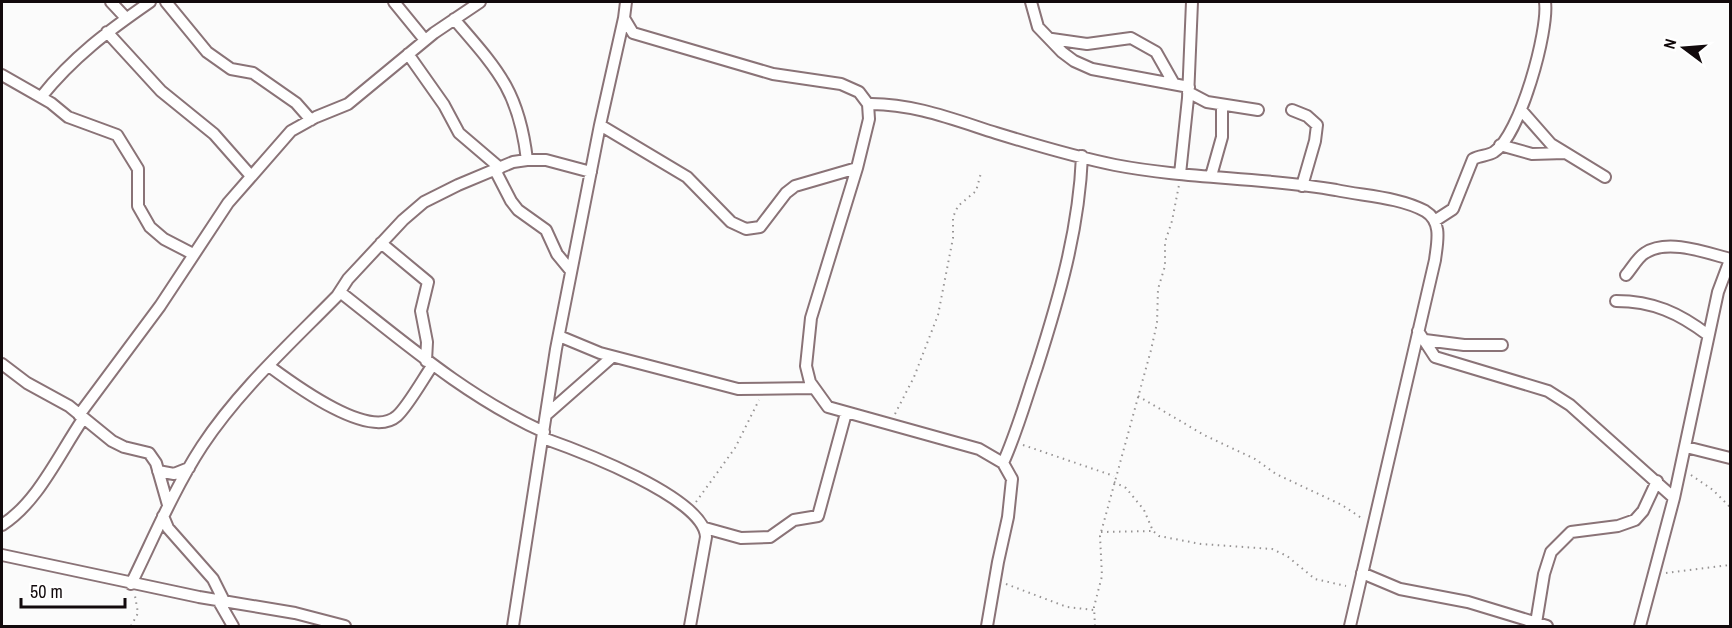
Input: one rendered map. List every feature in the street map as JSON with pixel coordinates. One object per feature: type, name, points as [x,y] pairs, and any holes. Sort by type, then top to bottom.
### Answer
[{"type":"street","points":[[111,2],[126,18]]},
{"type":"street","points":[[41,97],[64,68],[107,32],[150,2]]},
{"type":"street","points":[[166,2],[207,52],[231,69],[253,73],[296,102],[311,120]]},
{"type":"street","points":[[394,2],[425,40]]},
{"type":"street","points":[[2,525],[12,519],[30,498],[81,417],[160,306],[193,254],[251,176],[291,131],[348,104],[425,40],[480,2]]},
{"type":"street","points":[[513,627],[559,336],[626,2]]},
{"type":"street","points":[[1031,2],[1038,27],[1062,52],[1092,69],[1173,82],[1208,102],[1258,110]]},
{"type":"street","points":[[1179,174],[1188,89],[1192,2]]},
{"type":"street","points":[[1436,220],[1453,209],[1473,159],[1496,152],[1522,111],[1542,37],[1546,12],[1545,2]]},
{"type":"street","points":[[624,18],[633,33],[657,42],[773,74],[841,84],[859,92],[868,104],[869,119],[857,168],[811,318],[806,366],[814,388],[828,407],[979,449],[1003,462],[1012,479],[1008,517],[987,627]]},
{"type":"street","points":[[454,19],[510,91],[525,136],[527,160]]},
{"type":"street","points":[[107,32],[161,91],[214,134],[251,176]]},
{"type":"street","points":[[1052,39],[1087,44],[1131,38],[1143,42],[1156,52],[1173,82]]},
{"type":"street","points":[[408,54],[444,105],[459,133],[498,169],[511,201],[518,210],[546,230],[557,254],[571,271]]},
{"type":"street","points":[[2,75],[41,97],[68,117],[117,135],[138,169],[138,206],[150,227],[164,239],[193,254]]},
{"type":"street","points":[[868,104],[888,104],[940,115],[1022,141],[1115,165],[1179,174],[1302,186],[1393,201],[1426,212],[1436,220],[1438,235],[1435,260],[1350,627]]},
{"type":"street","points":[[1211,176],[1222,137],[1222,105]]},
{"type":"street","points":[[1292,110],[1307,116],[1317,125],[1315,141],[1302,186]]},
{"type":"street","points":[[1522,111],[1551,144],[1605,177]]},
{"type":"street","points":[[600,125],[687,177],[731,222],[746,229],[760,227],[780,200],[795,186],[857,168]]},
{"type":"street","points":[[1500,145],[1532,154],[1565,153]]},
{"type":"street","points":[[1003,462],[1053,322],[1066,272],[1075,225],[1082,156]]},
{"type":"street","points":[[133,584],[168,504],[189,468],[229,410],[340,291],[381,243],[424,202],[498,169],[527,160],[546,160],[591,172]]},
{"type":"street","points":[[269,366],[295,386],[357,418],[371,422],[386,421],[397,416],[429,363],[421,311],[428,282],[381,243]]},
{"type":"street","points":[[1626,275],[1645,253],[1660,248],[1675,247],[1731,259],[1725,268],[1708,335],[1686,447],[1640,627]]},
{"type":"street","points":[[340,291],[429,363],[506,415],[543,435],[619,468],[675,500],[705,528],[741,538],[770,537],[794,520],[818,516],[846,413]]},
{"type":"street","points":[[1616,301],[1654,304],[1689,321],[1708,335]]},
{"type":"street","points":[[1418,331],[1431,353],[1442,360],[1548,390],[1570,405],[1623,455],[1657,481],[1674,498]]},
{"type":"street","points":[[559,336],[582,348],[612,357],[738,389],[814,388]]},
{"type":"street","points":[[1425,340],[1464,345],[1502,345]]},
{"type":"street","points":[[546,415],[612,357]]},
{"type":"street","points":[[2,364],[81,417],[112,441],[149,453],[158,471],[168,504]]},
{"type":"street","points":[[1686,447],[1731,458]]},
{"type":"street","points":[[158,471],[174,474],[189,468]]},
{"type":"street","points":[[1361,578],[1400,589],[1468,602],[1542,625],[1544,574],[1551,552],[1571,532],[1618,526],[1635,520],[1643,511],[1657,481]]},
{"type":"street","points":[[163,516],[168,528],[213,579],[233,627]]},
{"type":"street","points":[[690,627],[706,537],[705,528]]},
{"type":"street","points":[[2,555],[133,584],[295,613],[345,627]]},
{"type":"path","points":[[891,425],[914,377],[938,315],[953,238],[953,217],[958,206],[976,191],[981,173]]},
{"type":"path","points":[[1095,627],[1094,610],[1102,576],[1101,532],[1157,323],[1158,289],[1165,266],[1165,242],[1174,215],[1179,174]]},
{"type":"path","points":[[690,512],[735,448],[763,390]]},
{"type":"path","points":[[1138,396],[1204,435],[1348,509],[1372,527]]},
{"type":"path","points":[[1012,442],[1059,455],[1115,477]]},
{"type":"path","points":[[1680,470],[1705,484],[1731,507]]},
{"type":"path","points":[[1114,482],[1126,488],[1144,510],[1153,531],[1159,536],[1201,544],[1272,549],[1287,556],[1315,579],[1343,587],[1361,578]]},
{"type":"path","points":[[1101,532],[1153,531]]},
{"type":"path","points":[[1654,574],[1731,565]]},
{"type":"path","points":[[995,580],[1067,607],[1094,610]]},
{"type":"path","points":[[131,627],[138,612],[133,584]]}]
